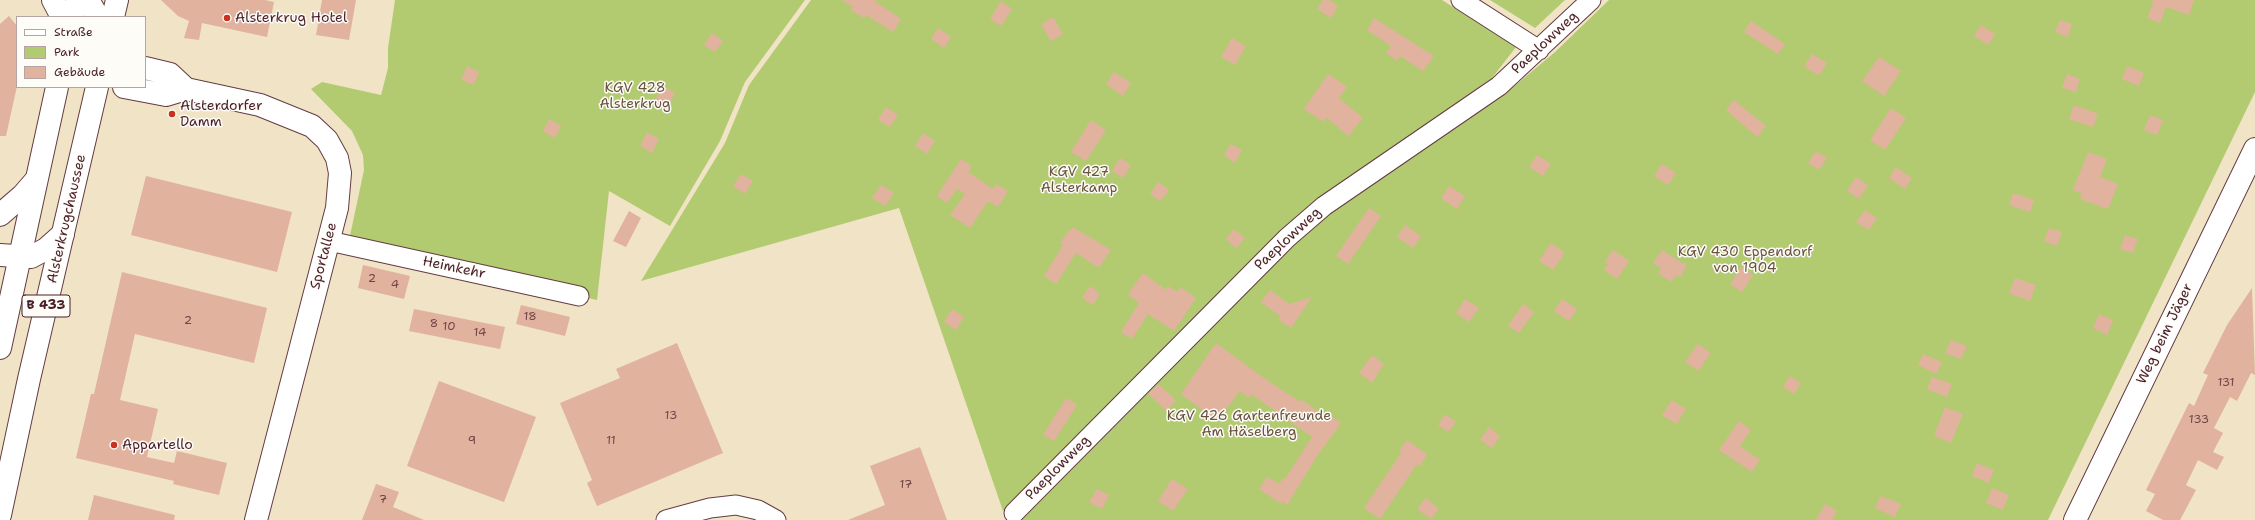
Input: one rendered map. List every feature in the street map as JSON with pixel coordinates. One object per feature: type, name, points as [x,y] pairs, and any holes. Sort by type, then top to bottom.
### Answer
[{"type":"street","points":[[53,0],[61,16]]},
{"type":"street","points":[[73,16],[77,0]]},
{"type":"street","points":[[88,0],[97,16]]},
{"type":"street","points":[[113,16],[117,0]]},
{"type":"street","points":[[1461,0],[1539,50]]},
{"type":"street","name":"Paeplowweg","points":[[1014,513],[1287,238],[1324,206],[1499,86],[1591,0]]},
{"type":"street","name":"Sportallee","points":[[146,68],[170,74],[186,89],[278,111],[312,126],[327,140],[337,158],[340,173],[340,189],[329,241],[287,394],[256,520]]},
{"type":"street","name":"B 433","points":[[0,348],[9,256],[36,180],[57,88]]},
{"type":"street","name":"Alsterkrugchaussee","points":[[0,515],[29,379],[97,88]]},
{"type":"street","points":[[129,88],[166,95],[186,89]]},
{"type":"street","name":"Weg beim Jäger","points":[[2075,520],[2255,149]]},
{"type":"street","points":[[0,215],[20,199],[36,180]]},
{"type":"street","points":[[9,256],[31,257],[41,253],[63,234]]},
{"type":"street","name":"Heimkehr","points":[[329,241],[579,296]]},
{"type":"street","points":[[666,520],[710,508],[736,505],[758,510],[776,520]]},
{"type":"green space","name":"KGV 428 Alsterkrug","points":[[395,0],[805,0],[745,82],[720,141],[670,226],[609,191],[597,300],[348,245],[364,170],[363,155],[352,131],[311,89],[322,82],[381,95],[388,68],[388,48]]},
{"type":"green space","name":"KGV 427 Alsterkamp","points":[[811,0],[1442,0],[1516,47],[1492,78],[1319,201],[1281,233],[1003,511],[899,208],[641,281],[725,143],[749,85]]},
{"type":"green space","points":[[1490,0],[1565,0],[1535,28]]},
{"type":"green space","name":"KGV 430 Eppendorf von 1904","points":[[1609,0],[2255,0],[2255,92],[2048,520],[1018,520],[1120,421],[1287,247],[1330,211],[1505,94],[1555,52]]},
{"type":"building","name":"Alsterkrug Hotel","points":[[161,0],[265,0],[274,2],[267,37],[202,23],[199,40],[184,38],[189,21],[178,16]]},
{"type":"building","points":[[322,0],[356,0],[349,40],[316,35]]},
{"type":"building","points":[[842,0],[876,0],[875,1],[901,19],[893,32],[866,15],[864,18],[851,10],[853,7]]},
{"type":"building","points":[[1323,0],[1329,0],[1338,6],[1331,18],[1317,9]]},
{"type":"building","points":[[2152,0],[2194,0],[2189,15],[2166,7],[2160,23],[2147,18],[2153,3]]},
{"type":"building","points":[[1001,1],[1012,9],[1001,26],[990,19]]},
{"type":"building","points":[[9,16],[16,25],[17,88],[6,136],[0,136],[0,24]]},
{"type":"building","points":[[1053,17],[1063,34],[1051,41],[1041,24]]},
{"type":"building","points":[[1374,18],[1434,56],[1423,71],[1400,56],[1397,61],[1386,53],[1391,46],[1367,30]]},
{"type":"building","points":[[2060,20],[2072,24],[2068,37],[2055,32]]},
{"type":"building","points":[[1751,21],[1785,44],[1778,54],[1744,32]]},
{"type":"building","points":[[1981,25],[1995,34],[1988,45],[1974,36]]},
{"type":"building","points":[[938,28],[951,37],[944,48],[931,39]]},
{"type":"building","points":[[712,33],[723,41],[715,52],[704,45]]},
{"type":"building","points":[[1232,38],[1246,46],[1235,65],[1221,57]]},
{"type":"building","points":[[1812,54],[1827,63],[1819,76],[1804,66]]},
{"type":"building","points":[[1879,57],[1901,71],[1884,96],[1862,81]]},
{"type":"building","points":[[467,66],[479,72],[474,85],[461,80]]},
{"type":"building","points":[[2127,66],[2144,73],[2139,86],[2122,79]]},
{"type":"building","points":[[1114,72],[1131,83],[1123,96],[1106,84]]},
{"type":"building","points":[[1328,74],[1347,87],[1339,98],[1363,118],[1348,136],[1326,117],[1324,122],[1304,109]]},
{"type":"building","points":[[2067,74],[2080,79],[2076,92],[2062,88]]},
{"type":"building","points":[[663,86],[675,93],[665,111],[653,104]]},
{"type":"building","points":[[1734,100],[1766,126],[1757,137],[1726,110]]},
{"type":"building","points":[[2074,105],[2098,114],[2093,127],[2069,119]]},
{"type":"building","points":[[886,107],[898,115],[890,127],[878,120]]},
{"type":"building","points":[[1891,108],[1906,118],[1885,150],[1870,140]]},
{"type":"building","points":[[2150,115],[2163,120],[2157,135],[2144,130]]},
{"type":"building","points":[[549,119],[561,126],[555,138],[543,131]]},
{"type":"building","points":[[1091,120],[1106,130],[1086,161],[1071,152]]},
{"type":"building","points":[[647,132],[659,139],[652,153],[640,146]]},
{"type":"building","points":[[923,133],[935,141],[927,154],[915,146]]},
{"type":"building","points":[[1231,144],[1242,150],[1235,163],[1224,155]]},
{"type":"building","points":[[1816,151],[1827,158],[1819,170],[1808,163]]},
{"type":"building","points":[[2088,152],[2107,159],[2100,177],[2118,184],[2108,209],[2080,199],[2082,194],[2073,190]]},
{"type":"building","points":[[1537,155],[1551,164],[1543,176],[1529,167]]},
{"type":"building","points":[[1120,158],[1131,165],[1123,178],[1112,171]]},
{"type":"building","points":[[961,159],[972,166],[968,172],[993,189],[996,184],[1008,191],[998,207],[988,201],[970,228],[950,215],[965,194],[957,189],[947,203],[937,196]]},
{"type":"building","points":[[1662,164],[1676,173],[1668,185],[1654,176]]},
{"type":"building","points":[[1896,167],[1912,178],[1905,189],[1889,178]]},
{"type":"building","points":[[741,174],[753,181],[745,194],[733,186]]},
{"type":"building","points":[[146,176],[292,212],[277,272],[131,235]]},
{"type":"building","points":[[1856,177],[1868,185],[1859,199],[1847,191]]},
{"type":"building","points":[[1158,182],[1169,190],[1161,201],[1150,194]]},
{"type":"building","points":[[881,185],[894,193],[885,206],[872,198]]},
{"type":"building","points":[[1449,186],[1465,196],[1457,209],[1441,198]]},
{"type":"building","points":[[2013,193],[2034,200],[2030,212],[2009,205]]},
{"type":"building","points":[[1369,208],[1381,216],[1348,264],[1336,256]]},
{"type":"building","points":[[1865,210],[1877,218],[1869,230],[1856,222]]},
{"type":"building","points":[[629,211],[641,218],[626,247],[613,241]]},
{"type":"building","points":[[1405,225],[1421,236],[1413,248],[1397,237]]},
{"type":"building","points":[[1073,227],[1111,250],[1099,268],[1076,253],[1056,284],[1044,276],[1063,245],[1060,243],[1069,230],[1070,231]]},
{"type":"building","points":[[2049,228],[2062,232],[2057,246],[2044,241]]},
{"type":"building","points":[[1234,229],[1245,238],[1236,248],[1226,239]]},
{"type":"building","points":[[2125,235],[2138,239],[2133,253],[2120,249]]},
{"type":"building","points":[[1551,243],[1565,253],[1553,270],[1539,261]]},
{"type":"building","points":[[1613,250],[1629,261],[1617,279],[1604,270],[1608,264],[1605,262]]},
{"type":"building","points":[[1662,250],[1687,266],[1680,277],[1676,275],[1671,282],[1658,273],[1661,268],[1653,263]]},
{"type":"building","points":[[363,265],[410,276],[404,299],[358,288]]},
{"type":"building","points":[[1741,267],[1753,275],[1742,292],[1730,284]]},
{"type":"building","points":[[122,272],[267,308],[254,363],[135,334],[120,400],[158,409],[147,457],[174,463],[177,451],[227,463],[219,495],[173,484],[174,481],[76,458],[91,394],[94,394]]},
{"type":"building","points":[[1143,273],[1166,290],[1168,286],[1177,292],[1180,287],[1196,298],[1174,331],[1148,314],[1132,339],[1121,332],[1139,303],[1128,294]]},
{"type":"building","points":[[2015,278],[2036,285],[2030,301],[2009,293]]},
{"type":"building","points":[[1090,286],[1100,293],[1093,305],[1082,298]]},
{"type":"building","points":[[2252,288],[2255,375],[2251,373],[2237,401],[2230,397],[2214,428],[2223,433],[2213,452],[2224,457],[2217,470],[2198,460],[2186,485],[2196,490],[2180,520],[2163,520],[2146,511],[2155,494],[2146,490],[2189,403],[2194,406],[2208,375],[2203,373],[2227,325]]},
{"type":"building","points":[[1270,290],[1289,304],[1312,297],[1291,328],[1279,320],[1281,317],[1261,302]]},
{"type":"building","points":[[1465,299],[1479,308],[1469,322],[1456,313]]},
{"type":"building","points":[[1562,299],[1577,309],[1569,321],[1554,311]]},
{"type":"building","points":[[1523,304],[1534,312],[1519,333],[1508,326]]},
{"type":"building","points":[[521,305],[570,317],[565,336],[516,324]]},
{"type":"building","points":[[414,309],[505,327],[500,349],[409,331]]},
{"type":"building","points":[[952,309],[964,317],[956,330],[944,322]]},
{"type":"building","points":[[2099,314],[2113,320],[2107,335],[2093,328]]},
{"type":"building","points":[[1951,340],[1967,346],[1961,359],[1945,353]]},
{"type":"building","points":[[677,343],[723,453],[597,506],[587,483],[592,480],[560,403],[620,378],[616,369]]},
{"type":"building","points":[[1216,343],[1271,383],[1301,402],[1302,400],[1327,418],[1330,415],[1341,423],[1317,456],[1287,505],[1282,501],[1281,504],[1259,489],[1267,477],[1279,484],[1283,478],[1285,479],[1312,437],[1251,394],[1249,398],[1240,391],[1217,421],[1181,394]]},
{"type":"building","points":[[1698,344],[1711,353],[1698,371],[1685,362]]},
{"type":"building","points":[[1923,354],[1942,362],[1936,374],[1918,365]]},
{"type":"building","points":[[1372,355],[1384,364],[1372,383],[1359,373]]},
{"type":"building","points":[[1790,376],[1801,383],[1794,394],[1783,387]]},
{"type":"building","points":[[1932,377],[1952,384],[1947,397],[1927,389]]},
{"type":"building","points":[[439,381],[536,417],[504,502],[407,466]]},
{"type":"building","points":[[1158,384],[1176,400],[1167,411],[1148,394]]},
{"type":"building","points":[[1066,398],[1077,405],[1054,441],[1043,435]]},
{"type":"building","points":[[1672,400],[1686,409],[1676,424],[1662,415]]},
{"type":"building","points":[[1945,407],[1963,414],[1951,443],[1934,436]]},
{"type":"building","points":[[1445,414],[1456,422],[1448,432],[1438,425]]},
{"type":"building","points":[[1739,421],[1751,430],[1740,446],[1760,460],[1752,472],[1719,450]]},
{"type":"building","points":[[1489,427],[1500,436],[1492,448],[1480,440]]},
{"type":"building","points":[[1407,440],[1427,454],[1420,466],[1417,464],[1380,519],[1364,508],[1401,453],[1399,451]]},
{"type":"building","points":[[920,447],[947,520],[848,520],[885,505],[870,466]]},
{"type":"building","points":[[1977,463],[1994,470],[1989,483],[1972,476]]},
{"type":"building","points":[[1172,479],[1188,489],[1173,511],[1158,501]]},
{"type":"building","points":[[376,484],[399,492],[393,507],[424,520],[362,520]]},
{"type":"building","points":[[1992,488],[2009,495],[2003,510],[1986,503]]},
{"type":"building","points":[[1097,489],[1109,495],[1102,509],[1089,502]]},
{"type":"building","points":[[94,495],[175,515],[174,520],[88,520]]},
{"type":"building","points":[[1880,496],[1901,504],[1895,517],[1875,508]]},
{"type":"building","points":[[1426,498],[1439,509],[1431,519],[1417,509]]},
{"type":"building","points":[[1825,504],[1837,511],[1832,520],[1816,520]]},
{"type":"place","name":"Alsterkrug Hotel","points":[[227,18]]},
{"type":"place","name":"Alsterdorfer Damm","points":[[172,114]]},
{"type":"place","name":"Appartello","points":[[114,445]]},
{"type":"park label","name":"KGV 426 Gartenfreunde Am Häselberg","points":[[1249,424]]}]
